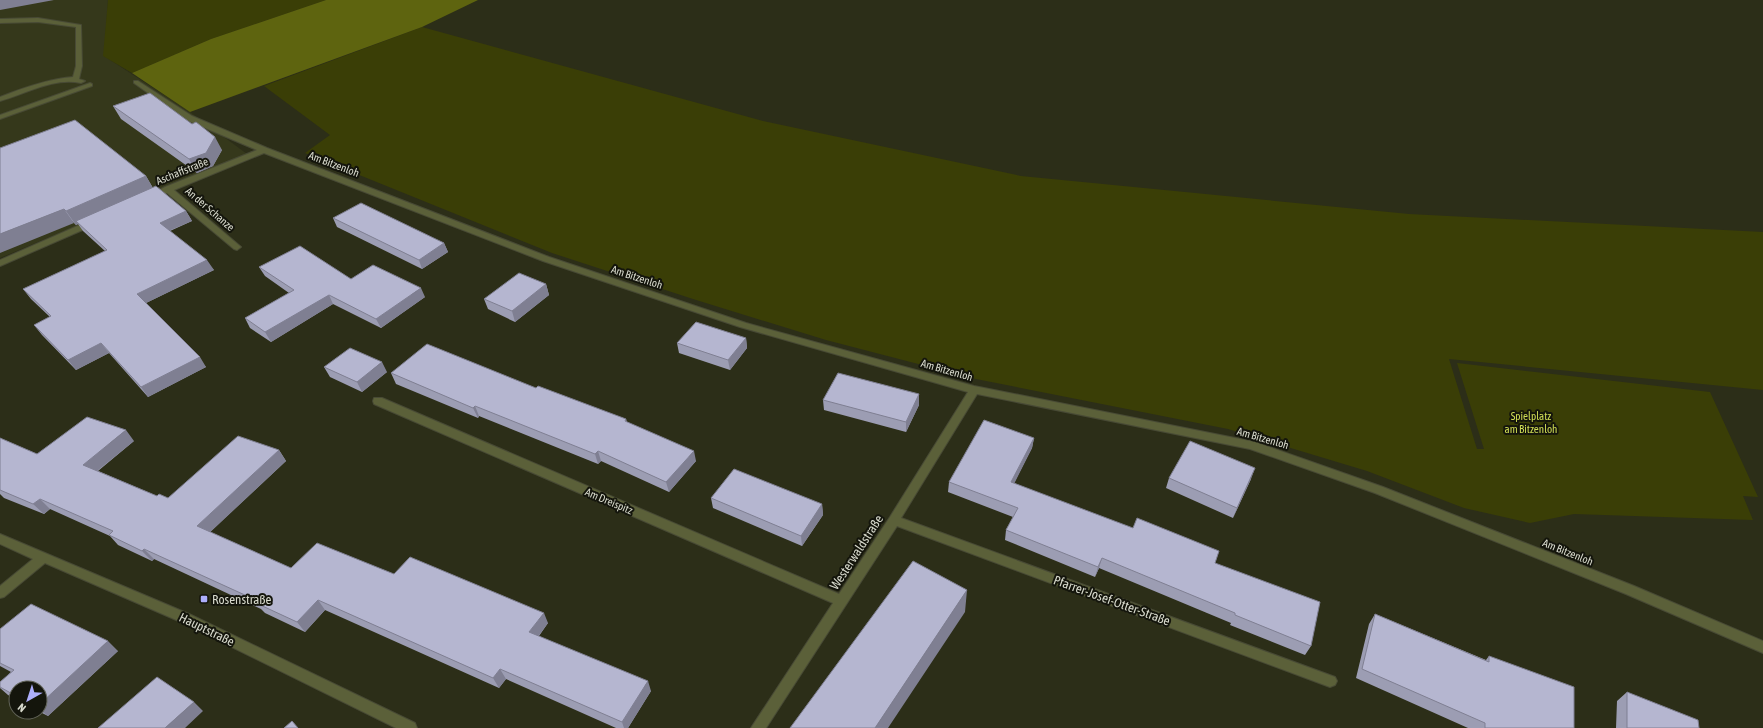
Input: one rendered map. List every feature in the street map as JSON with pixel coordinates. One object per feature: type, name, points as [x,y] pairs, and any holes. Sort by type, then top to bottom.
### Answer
[{"type":"street","points":[[0,21],[38,20],[79,26],[79,66],[76,78]]},
{"type":"street","points":[[0,99],[48,83],[76,78],[90,85],[0,117]]},
{"type":"street","name":"Am Bitzenloh","points":[[136,82],[189,118],[264,150],[546,260],[743,325],[974,390],[1251,445],[1387,492],[1630,590],[1763,647]]},
{"type":"street","name":"Aschaffstraße","points":[[140,201],[264,150]]},
{"type":"street","name":"An der Schanze","points":[[168,189],[236,247]]},
{"type":"street","points":[[0,263],[98,220]]},
{"type":"street","name":"Westerwaldstraße","points":[[758,728],[894,520],[974,390]]},
{"type":"street","name":"Am Dreispitz","points":[[378,401],[841,601]]},
{"type":"street","name":"Pfarrer-Josef-Otter-Straße","points":[[894,520],[1330,681]]},
{"type":"street","name":"Hauptstraße","points":[[0,539],[184,618],[410,728]]},
{"type":"street","points":[[0,593],[44,557]]},
{"type":"shaded area","points":[[0,0],[108,0],[104,56],[190,112],[247,154],[0,258]]},
{"type":"green space","points":[[108,0],[326,0],[211,39],[132,73],[103,56]]},
{"type":"green space","points":[[326,0],[478,0],[422,27],[190,112],[132,73],[211,39]]},
{"type":"green space","name":"Spielplatz am Bitzenloh","points":[[422,27],[763,121],[1021,176],[1409,214],[1763,232],[1763,390],[1449,359],[1477,449],[1484,449],[1457,363],[1710,392],[1758,497],[1743,496],[1753,520],[1574,514],[1530,523],[1464,508],[1367,471],[1228,429],[976,379],[826,340],[552,253],[305,153],[330,135],[264,86]]},
{"type":"building","points":[[150,93],[192,124],[196,122],[215,137],[206,153],[189,159],[113,106]]},
{"type":"building","points":[[75,120],[146,176],[66,211],[64,209],[0,234],[0,148]]},
{"type":"building","points":[[156,186],[186,211],[160,223],[207,260],[137,294],[200,357],[141,387],[101,343],[68,360],[34,325],[51,316],[23,289],[107,250],[76,221]]},
{"type":"building","points":[[361,203],[444,243],[419,260],[333,218]]},
{"type":"building","points":[[300,246],[351,279],[373,265],[421,288],[376,319],[329,295],[265,332],[245,318],[294,290],[259,267]]},
{"type":"building","points":[[519,273],[546,284],[512,311],[484,299]]},
{"type":"building","points":[[696,322],[746,338],[728,360],[677,343]]},
{"type":"building","points":[[427,344],[536,388],[538,386],[626,419],[625,421],[694,451],[666,482],[598,451],[595,454],[475,406],[473,408],[391,373]]},
{"type":"building","points":[[350,348],[382,362],[357,382],[324,367]]},
{"type":"building","points":[[838,373],[919,394],[906,422],[823,400]]},
{"type":"building","points":[[87,417],[126,430],[83,465],[157,496],[159,494],[168,498],[238,436],[279,450],[197,526],[291,568],[317,543],[394,574],[410,557],[544,613],[529,632],[648,681],[622,722],[500,669],[493,678],[318,600],[297,622],[256,603],[258,601],[144,549],[142,551],[109,535],[113,531],[40,499],[33,504],[0,490],[0,438],[37,454]]},
{"type":"building","points":[[984,420],[1034,438],[1011,482],[1133,528],[1137,518],[1219,551],[1215,563],[1320,602],[1311,646],[1102,558],[1098,567],[1006,530],[1018,508],[949,482]]},
{"type":"building","points":[[1190,441],[1255,468],[1237,508],[1169,478]]},
{"type":"building","points":[[734,469],[822,504],[801,536],[711,498]]},
{"type":"building","points":[[913,561],[967,590],[875,728],[790,728]]},
{"type":"building","points":[[31,604],[108,641],[48,697],[48,680],[8,680],[8,692],[0,687],[0,682],[14,670],[0,663],[0,629]]},
{"type":"building","points":[[1375,614],[1489,662],[1489,656],[1574,687],[1574,728],[1485,728],[1485,723],[1362,669]]},
{"type":"building","points":[[157,677],[194,702],[165,728],[98,728]]},
{"type":"building","points":[[1627,692],[1698,720],[1699,728],[1627,728]]},
{"type":"building","points":[[292,721],[298,728],[284,728]]},
{"type":"place","name":"Rosenstraße","points":[[204,599]]}]
